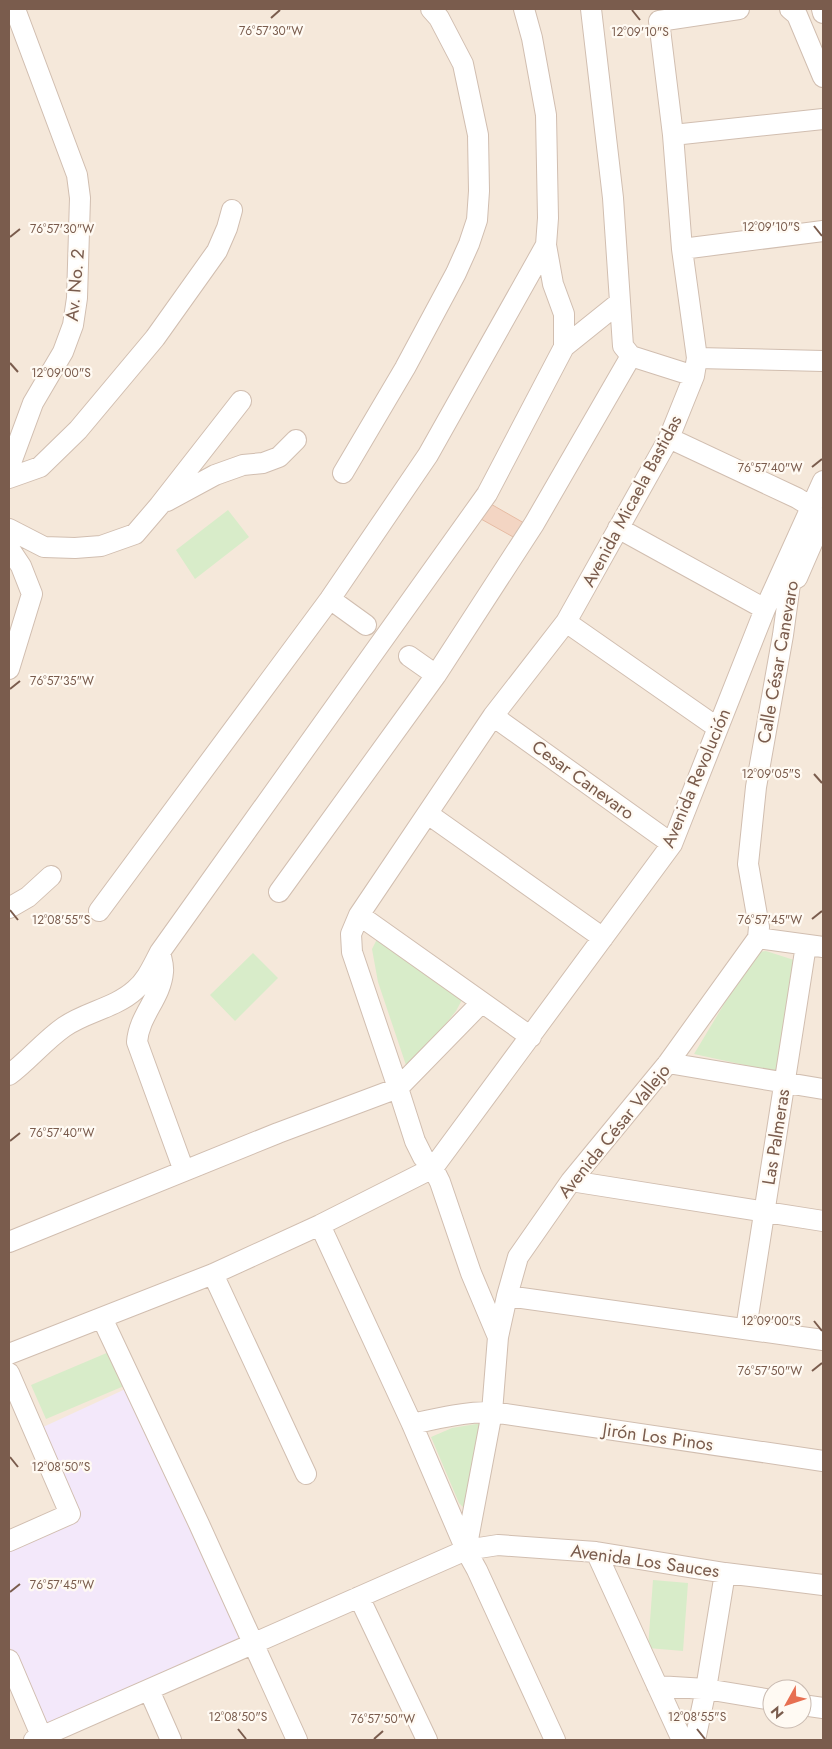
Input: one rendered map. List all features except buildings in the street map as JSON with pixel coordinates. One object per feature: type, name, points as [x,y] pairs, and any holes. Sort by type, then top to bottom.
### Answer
[{"type":"street","name":"Av. No. 2","points":[[9,468],[33,403],[63,352],[73,325],[77,298],[80,198],[74,167],[15,9]]},
{"type":"street","points":[[343,473],[405,368],[451,281],[469,244],[476,220],[479,191],[478,135],[463,64],[439,18],[431,9]]},
{"type":"street","points":[[524,9],[532,38],[546,115],[548,218],[546,245],[553,284],[564,314],[564,347]]},
{"type":"street","points":[[591,9],[613,198],[624,346],[631,356],[696,367],[823,361]]},
{"type":"street","name":"Avenida Micaela Bastidas","points":[[498,1337],[471,1273],[440,1182],[415,1141],[352,952],[351,934],[359,915],[494,716],[566,622],[669,438],[696,367],[682,249],[673,134],[659,21],[739,9]]},
{"type":"street","points":[[822,9],[823,13]]},
{"type":"street","points":[[793,12],[823,77]]},
{"type":"street","points":[[673,134],[823,119]]},
{"type":"street","points":[[9,478],[40,467],[78,430],[155,338],[217,251],[232,210]]},
{"type":"street","points":[[682,249],[823,231]]},
{"type":"street","points":[[99,910],[330,599],[428,456],[546,245]]},
{"type":"street","points":[[9,1076],[62,1028],[74,1020],[125,997],[145,979],[160,952],[487,494],[564,347],[620,302]]},
{"type":"street","points":[[279,892],[436,675],[534,524],[631,356]]},
{"type":"street","points":[[9,529],[44,547],[75,548],[101,546],[134,534],[159,506],[241,401]]},
{"type":"street","points":[[669,438],[797,498],[817,512]]},
{"type":"street","points":[[159,506],[215,475],[243,465],[279,457],[296,440]]},
{"type":"street","name":"Avenida Revolución","points":[[433,1168],[672,844],[765,609],[817,512],[823,481]]},
{"type":"street","name":"Calle César Canevaro","points":[[758,938],[759,927],[748,864],[756,788],[790,584],[806,535],[817,512]]},
{"type":"street","points":[[618,528],[765,609]]},
{"type":"street","points":[[9,548],[21,566],[32,594],[9,668]]},
{"type":"street","points":[[330,599],[366,625]]},
{"type":"street","points":[[566,622],[718,728]]},
{"type":"street","points":[[409,656],[436,675]]},
{"type":"street","name":"Cesar Canevaro","points":[[494,716],[672,844]]},
{"type":"street","points":[[428,814],[603,938]]},
{"type":"street","points":[[9,908],[28,897],[51,876]]},
{"type":"street","points":[[359,915],[531,1037]]},
{"type":"street","points":[[758,938],[815,946]]},
{"type":"street","name":"Avenida César Vallejo","points":[[466,1550],[492,1412],[498,1337],[518,1257],[571,1181],[668,1063],[758,938]]},
{"type":"street","name":"Las Palmeras","points":[[746,1329],[785,1082],[815,946]]},
{"type":"street","points":[[160,952],[164,970],[159,988],[138,1028],[137,1042],[184,1171]]},
{"type":"street","points":[[9,1242],[278,1133],[398,1088],[481,1003]]},
{"type":"street","points":[[668,1063],[823,1089]]},
{"type":"street","points":[[9,1354],[213,1274],[320,1225],[433,1168]]},
{"type":"street","points":[[571,1181],[823,1221]]},
{"type":"street","points":[[320,1225],[412,1424],[466,1550],[555,1740]]},
{"type":"street","points":[[213,1274],[306,1474]]},
{"type":"street","points":[[507,1296],[823,1340]]},
{"type":"street","points":[[102,1318],[199,1524],[297,1740]]},
{"type":"street","points":[[9,1373],[70,1514],[9,1541]]},
{"type":"street","name":"Jirón Los Pinos","points":[[412,1424],[449,1415],[492,1412],[823,1461]]},
{"type":"street","name":"Avenida Los Sauces","points":[[40,1739],[466,1550],[498,1545],[596,1552],[725,1573],[823,1585]]},
{"type":"street","points":[[596,1552],[682,1740]]},
{"type":"street","points":[[695,1740],[706,1689],[725,1573]]},
{"type":"street","points":[[360,1597],[427,1740]]},
{"type":"street","points":[[9,1660],[40,1739]]},
{"type":"street","points":[[657,1686],[706,1689],[762,1698]]},
{"type":"street","points":[[149,1690],[170,1740]]},
{"type":"shaded area","points":[[9,9],[823,9],[823,1740],[9,1740]]},
{"type":"shaded area","points":[[132,1386],[247,1640],[43,1727],[9,1645],[9,1548],[80,1517],[41,1428]]},
{"type":"green space","points":[[228,510],[249,537],[195,579],[176,550]]},
{"type":"green space","points":[[378,937],[463,998],[456,1011],[408,1071],[378,982],[372,949]]},
{"type":"green space","points":[[766,951],[794,960],[777,1072],[694,1054],[753,956],[758,952]]},
{"type":"green space","points":[[253,953],[278,978],[235,1021],[210,995]]},
{"type":"green space","points":[[109,1352],[124,1386],[46,1419],[31,1385]]},
{"type":"green space","points":[[484,1424],[466,1510],[459,1503],[431,1437],[452,1428]]},
{"type":"green space","points":[[653,1580],[688,1583],[683,1651],[648,1648]]}]
